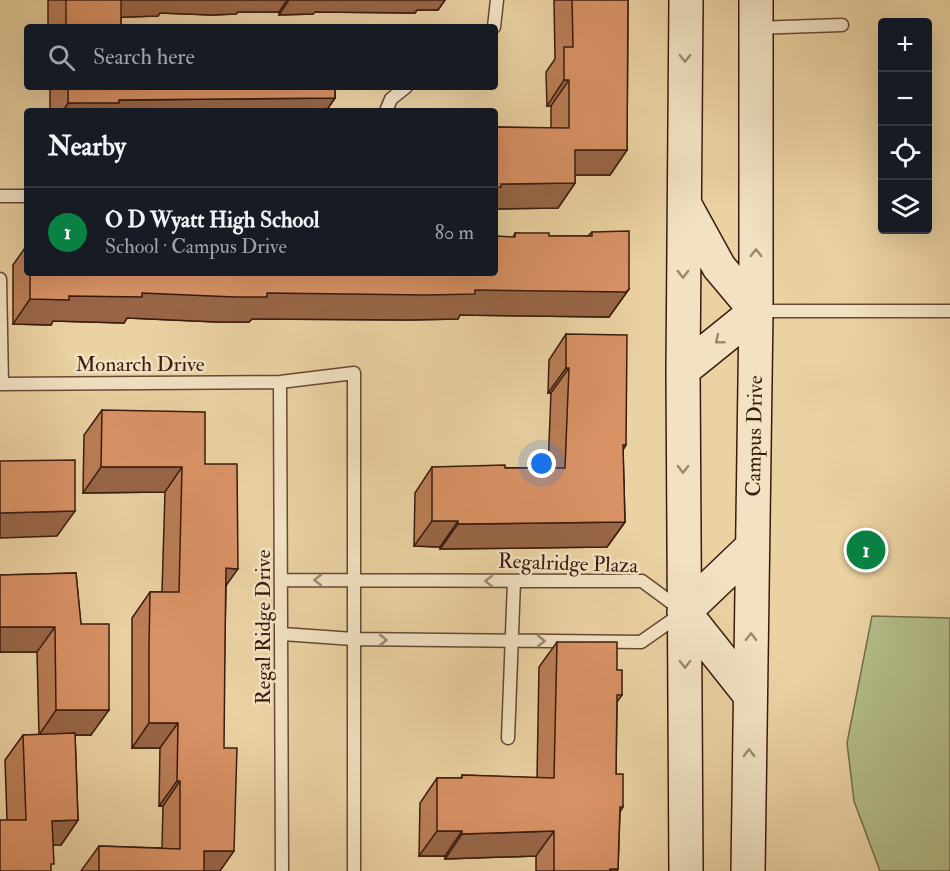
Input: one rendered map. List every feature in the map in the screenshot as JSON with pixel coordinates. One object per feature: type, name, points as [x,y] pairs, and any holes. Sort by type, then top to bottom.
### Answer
[{"type":"main road","points":[[686,0],[683,370],[686,871]]},
{"type":"main road","name":"Campus Drive","points":[[748,871],[756,311],[756,14]]},
{"type":"main road","points":[[683,370],[756,311],[719,267],[684,203]]},
{"type":"main road","points":[[684,612],[752,546]]},
{"type":"main road","points":[[684,612],[750,695]]},
{"type":"lane","points":[[494,24],[497,0]]},
{"type":"lane","points":[[756,14],[842,25]]},
{"type":"lane","points":[[387,108],[391,99],[402,90]]},
{"type":"lane","points":[[0,196],[24,196]]},
{"type":"lane","points":[[0,279],[1,384]]},
{"type":"lane","points":[[756,311],[950,312]]},
{"type":"lane","name":"Monarch Drive","points":[[1,384],[280,382],[354,373],[353,580]]},
{"type":"lane","name":"Regal Ridge Drive","points":[[280,382],[283,580],[282,871]]},
{"type":"lane","name":"Regalridge Plaza","points":[[283,580],[642,581],[684,612]]},
{"type":"lane","points":[[353,580],[354,871]]},
{"type":"lane","points":[[508,738],[514,580]]},
{"type":"lane","points":[[283,634],[353,639],[641,642],[684,612]]},
{"type":"green space","points":[[872,616],[950,618],[950,871],[880,871],[854,801],[847,743]]},
{"type":"building","points":[[66,0],[121,0],[121,24],[66,24]]},
{"type":"building","points":[[572,0],[628,0],[627,150],[575,150],[575,183],[501,184],[501,187],[498,187],[498,127],[569,128],[569,80],[564,80],[564,47],[573,47]]},
{"type":"building","points":[[68,90],[335,90],[335,98],[119,100],[119,103],[68,103]]},
{"type":"building","points":[[629,231],[629,289],[626,292],[475,290],[475,294],[427,295],[267,293],[267,297],[142,293],[142,297],[69,296],[69,300],[30,299],[30,276],[498,276],[498,236],[515,237],[515,233],[592,236],[592,232]]},
{"type":"building","points":[[566,334],[627,335],[626,445],[623,445],[625,522],[458,524],[458,521],[432,521],[432,467],[505,465],[505,468],[565,468],[569,368],[566,368]]},
{"type":"building","points":[[102,410],[205,412],[205,464],[237,464],[238,569],[226,568],[224,748],[237,748],[234,851],[204,851],[204,871],[99,871],[99,846],[180,849],[180,781],[177,781],[178,723],[149,723],[149,646],[150,592],[179,592],[182,467],[101,467]]},
{"type":"building","points":[[75,460],[75,511],[0,513],[0,461]]},
{"type":"building","points":[[76,573],[81,624],[109,624],[109,710],[56,710],[55,627],[0,627],[0,575]]},
{"type":"building","points":[[557,642],[617,642],[617,670],[622,670],[622,695],[617,695],[616,774],[623,774],[623,807],[620,807],[618,869],[610,869],[610,871],[554,871],[554,831],[462,834],[462,831],[437,831],[437,778],[462,778],[462,775],[554,778]]},
{"type":"building","points":[[75,733],[78,820],[52,821],[54,864],[51,864],[51,871],[0,871],[0,820],[26,820],[23,735]]},
{"type":"place","name":"O D Wyatt High School","points":[[866,550]]}]
